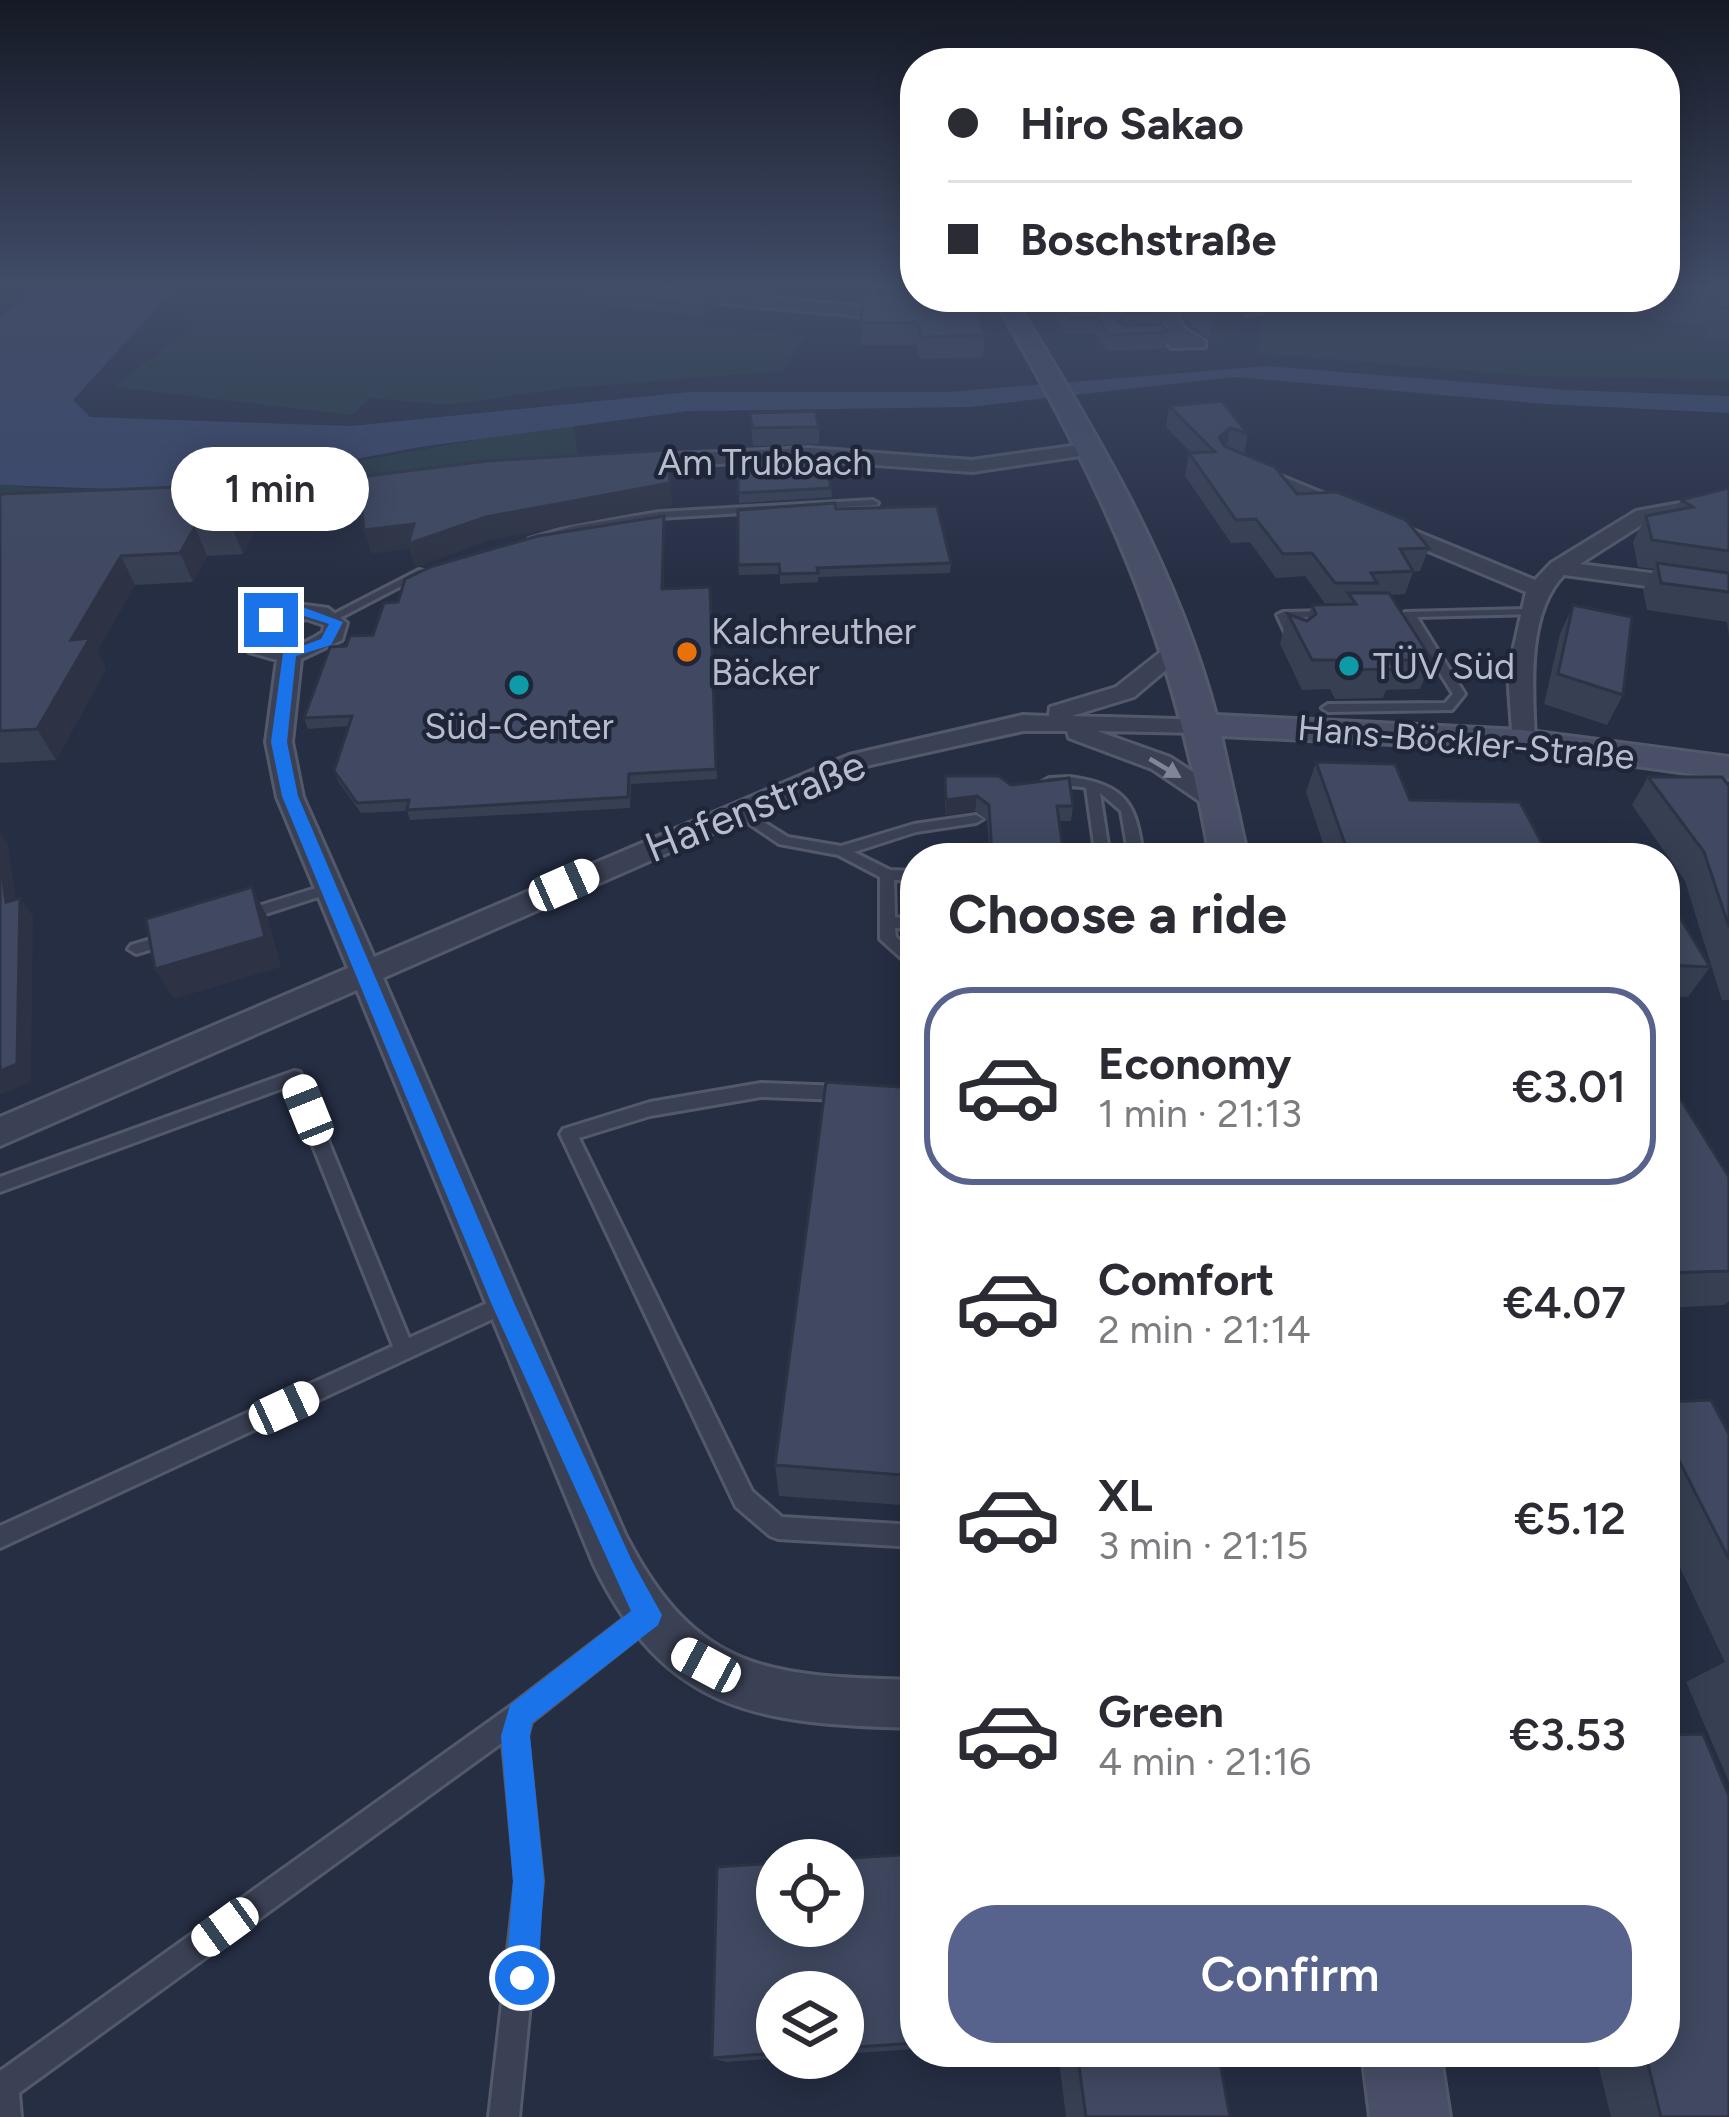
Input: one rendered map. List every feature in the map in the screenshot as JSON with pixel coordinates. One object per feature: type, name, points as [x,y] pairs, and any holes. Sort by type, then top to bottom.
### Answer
[{"type":"main road","points":[[1057,387],[1141,546],[1181,646],[1227,843]]},
{"type":"main road","name":"Hans-Böckler-Straße","points":[[1203,725],[1334,720],[1729,768]]},
{"type":"main road","points":[[1403,2067],[1409,2117]]},
{"type":"street","name":"Am Trubbach","points":[[602,464],[809,454],[972,466],[1093,449]]},
{"type":"street","points":[[1228,460],[1538,589]]},
{"type":"street","points":[[1522,740],[1520,674],[1538,589],[1559,568],[1643,515],[1729,500]]},
{"type":"street","points":[[1559,568],[1729,590]]},
{"type":"street","points":[[305,612],[332,617],[337,629],[326,642],[290,653],[256,647],[255,633],[284,615],[305,612]]},
{"type":"street","points":[[1023,723],[1125,692],[1181,646]]},
{"type":"street","points":[[290,653],[279,742],[290,796],[503,1305],[622,1570],[648,1615],[680,1651],[733,1679],[811,1702],[900,1704]]},
{"type":"street","points":[[1023,723],[1126,747],[1161,763],[1221,802]]},
{"type":"street","name":"Hafenstraße","points":[[0,1132],[858,760],[1023,723],[1203,725]]},
{"type":"lane","points":[[520,543],[566,530],[742,509],[873,503]]},
{"type":"lane","points":[[332,617],[429,570]]},
{"type":"lane","points":[[1388,614],[1531,612]]},
{"type":"lane","points":[[1296,643],[1282,615],[1346,614]]},
{"type":"lane","points":[[1319,689],[1334,720],[1448,706],[1459,694],[1409,614]]},
{"type":"lane","points":[[1026,787],[1061,779],[1092,785],[1116,797],[1129,813],[1134,843]]},
{"type":"lane","points":[[1092,785],[1100,843]]},
{"type":"lane","points":[[737,809],[784,842],[842,851],[887,875],[900,875]]},
{"type":"lane","points":[[842,851],[914,828],[976,819]]},
{"type":"lane","points":[[887,875],[888,939],[900,949]]},
{"type":"lane","points":[[218,923],[329,889]]},
{"type":"lane","points":[[888,922],[900,923]]},
{"type":"lane","points":[[136,949],[177,936]]},
{"type":"lane","points":[[0,1185],[294,1077],[405,1352]]},
{"type":"lane","points":[[854,1093],[761,1090],[650,1109],[568,1134],[744,1499],[778,1528],[900,1535]]},
{"type":"lane","points":[[0,1537],[503,1305]]},
{"type":"lane","points":[[6,2117],[4,2086],[520,1715],[648,1615]]},
{"type":"lane","points":[[505,2117],[529,1881],[515,1736],[520,1715]]},
{"type":"shaded area","points":[[113,387],[585,387],[449,405],[369,398],[352,415]]},
{"type":"shaded area","points":[[573,424],[581,471],[353,490],[344,482],[204,495],[0,502],[0,485],[144,488],[216,482]]},
{"type":"water","points":[[0,387],[85,387],[73,400],[90,417],[351,426],[689,392],[1148,387],[968,407],[688,411],[420,447],[276,474],[137,490],[0,485]]},
{"type":"water","points":[[1347,387],[1527,387],[1729,396],[1729,413],[1545,404]]},
{"type":"building","points":[[1222,401],[1248,434],[1230,428],[1219,437],[1224,446],[1275,467],[1297,494],[1337,492],[1406,520],[1429,548],[1400,549],[1413,571],[1371,573],[1377,583],[1335,583],[1312,553],[1283,554],[1256,519],[1236,520],[1189,453],[1215,452],[1169,406]]},
{"type":"building","points":[[815,411],[819,427],[752,428],[750,413]]},
{"type":"building","points":[[669,450],[670,483],[486,517],[408,544],[414,524],[364,530],[359,477],[487,461]]},
{"type":"building","points":[[824,457],[831,488],[738,493],[738,463],[754,463],[754,458]]},
{"type":"building","points":[[253,484],[231,525],[195,527],[180,553],[121,556],[71,640],[90,638],[37,729],[0,731],[0,494]]},
{"type":"building","points":[[1729,488],[1729,551],[1652,540],[1646,516],[1693,507],[1681,500]]},
{"type":"building","points":[[835,503],[836,509],[937,506],[951,563],[817,568],[818,573],[780,574],[779,564],[738,565],[738,510]]},
{"type":"building","name":"Süd-Center","points":[[664,516],[662,589],[710,587],[716,769],[629,774],[628,797],[407,810],[409,800],[357,803],[334,771],[352,716],[304,718],[330,647],[346,646],[350,636],[373,635],[384,603],[398,602],[405,579],[433,566],[538,536]]},
{"type":"building","points":[[1657,563],[1729,573],[1729,592],[1661,583]]},
{"type":"building","points":[[1348,593],[1389,593],[1432,660],[1389,660],[1394,669],[1345,670],[1340,660],[1312,660],[1288,614],[1307,621],[1316,614],[1312,605],[1356,604]]},
{"type":"building","points":[[1573,605],[1632,617],[1623,695],[1558,674]]},
{"type":"building","points":[[1316,762],[1395,764],[1410,800],[1520,802],[1542,843],[1345,843]]},
{"type":"building","points":[[945,776],[999,776],[1011,785],[1069,778],[1073,806],[1057,806],[1062,843],[991,843],[989,805],[977,796],[946,800]]},
{"type":"building","points":[[1648,777],[1722,777],[1729,786],[1729,927],[1704,852]]},
{"type":"building","points":[[0,855],[6,902],[20,898],[17,1064],[0,1071]]},
{"type":"building","points":[[252,887],[265,937],[155,969],[146,919]]},
{"type":"building","points":[[1680,917],[1710,967],[1680,966]]},
{"type":"building","points":[[826,1082],[900,1087],[900,1475],[775,1465]]},
{"type":"building","points":[[1680,1098],[1729,1177],[1729,1271],[1680,1273]]},
{"type":"building","points":[[1711,1400],[1729,1434],[1729,1559],[1680,1463],[1680,1401]]},
{"type":"building","points":[[1703,1734],[1729,1796],[1729,2117],[1661,2117],[1649,2067],[1680,2067],[1680,1735]]},
{"type":"building","points":[[900,1855],[900,2044],[864,2047],[864,1971],[756,1971],[756,2055],[712,2058],[717,1867],[756,1864],[756,1947],[864,1947],[864,1857]]},
{"type":"building","points":[[1079,2067],[1221,2067],[1230,2117],[1086,2117]]},
{"type":"place","name":"Kalchreuther Bäcker","points":[[687,652]]},
{"type":"place","name":"TÜV Süd","points":[[1349,666]]},
{"type":"place","name":"Süd-Center","points":[[519,685]]},
{"type":"route","points":[[271,620],[305,612],[320,613],[336,622],[334,635],[326,642],[290,653],[279,742],[290,796],[503,1305],[622,1570],[648,1615],[520,1715],[515,1736],[529,1881],[522,1978]]}]
